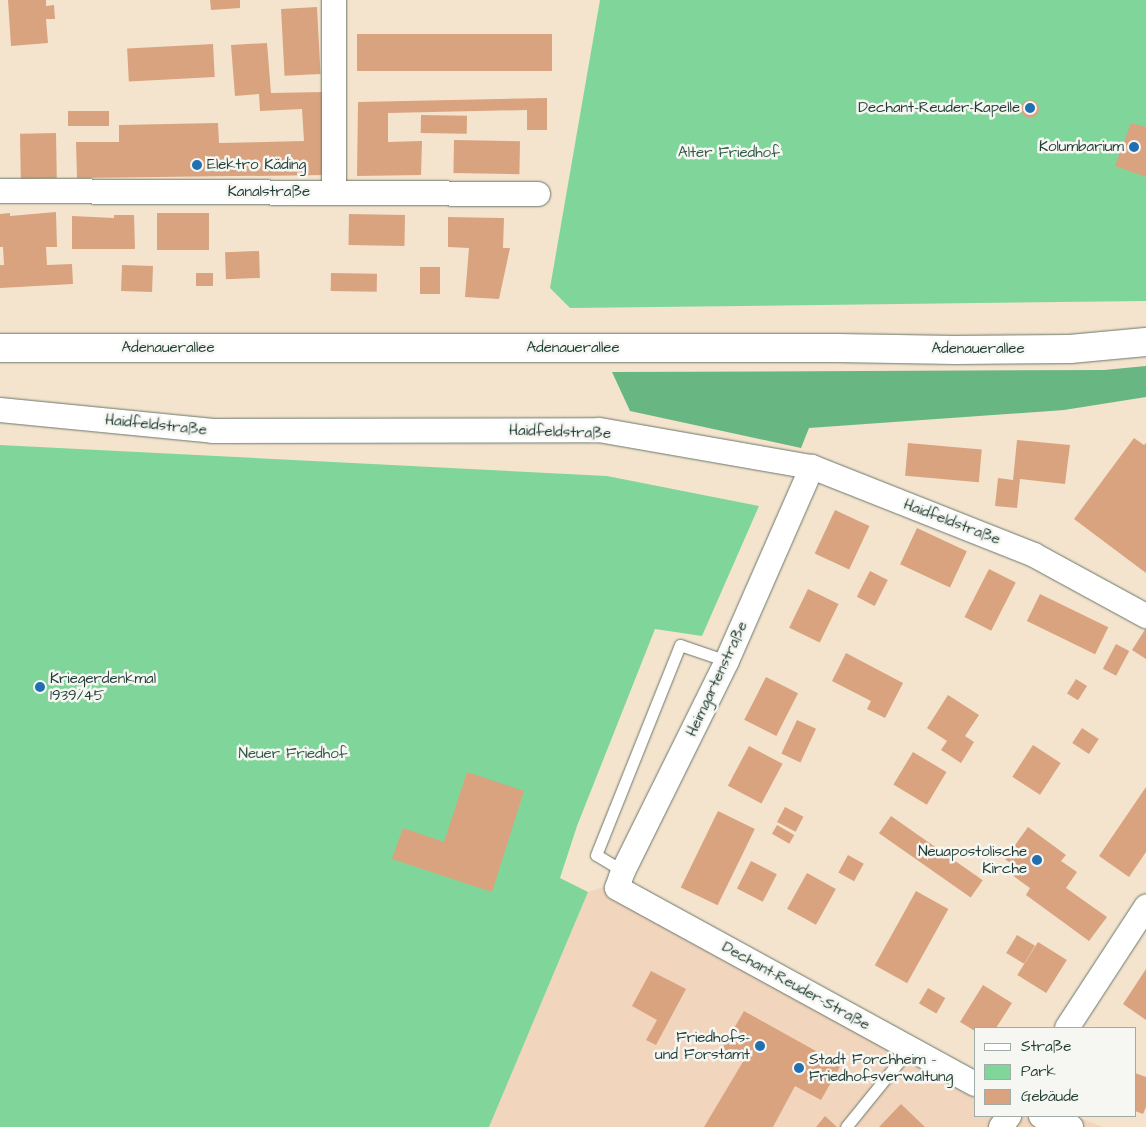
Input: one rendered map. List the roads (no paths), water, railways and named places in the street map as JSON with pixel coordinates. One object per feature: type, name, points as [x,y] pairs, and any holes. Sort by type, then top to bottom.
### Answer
[{"type":"main road","name":"Adenauerallee","points":[[0,348],[837,348],[955,350],[1070,349],[1146,342]]},
{"type":"street","points":[[334,0],[334,192]]},
{"type":"street","name":"Kanalstraße","points":[[0,191],[538,194]]},
{"type":"street","name":"Haidfeldstraße","points":[[0,410],[214,431],[598,430],[812,467],[1034,555],[1146,616]]},
{"type":"street","name":"Heimgartenstraße","points":[[620,879],[728,661],[812,467]]},
{"type":"street","name":"Dechant-Reuder-Straße","points":[[620,879],[974,1083]]},
{"type":"street","points":[[1068,1027],[1146,907]]},
{"type":"street","points":[[1044,1117],[1072,1127]]},
{"type":"lane","points":[[620,879],[596,855],[680,644],[728,661]]},
{"type":"lane","points":[[846,1127],[910,1048]]},
{"type":"place","name":"Dechant-Reuder-Kapelle","points":[[1030,108]]},
{"type":"place","name":"Kolumbarium","points":[[1134,147]]},
{"type":"place","name":"Elektro Käding","points":[[197,165]]},
{"type":"place","name":"Kriegerdenkmal 1939/45","points":[[40,687]]},
{"type":"place","name":"Neuapostolische Kirche","points":[[1037,860]]},
{"type":"place","name":"Friedhofs- und Forstamt","points":[[760,1046]]},
{"type":"place","name":"Stadt Forchheim - Friedhofsverwaltung","points":[[799,1068]]},
{"type":"park label","name":"Alter Friedhof","points":[[729,153]]},
{"type":"park label","name":"Neuer Friedhof","points":[[293,754]]}]
